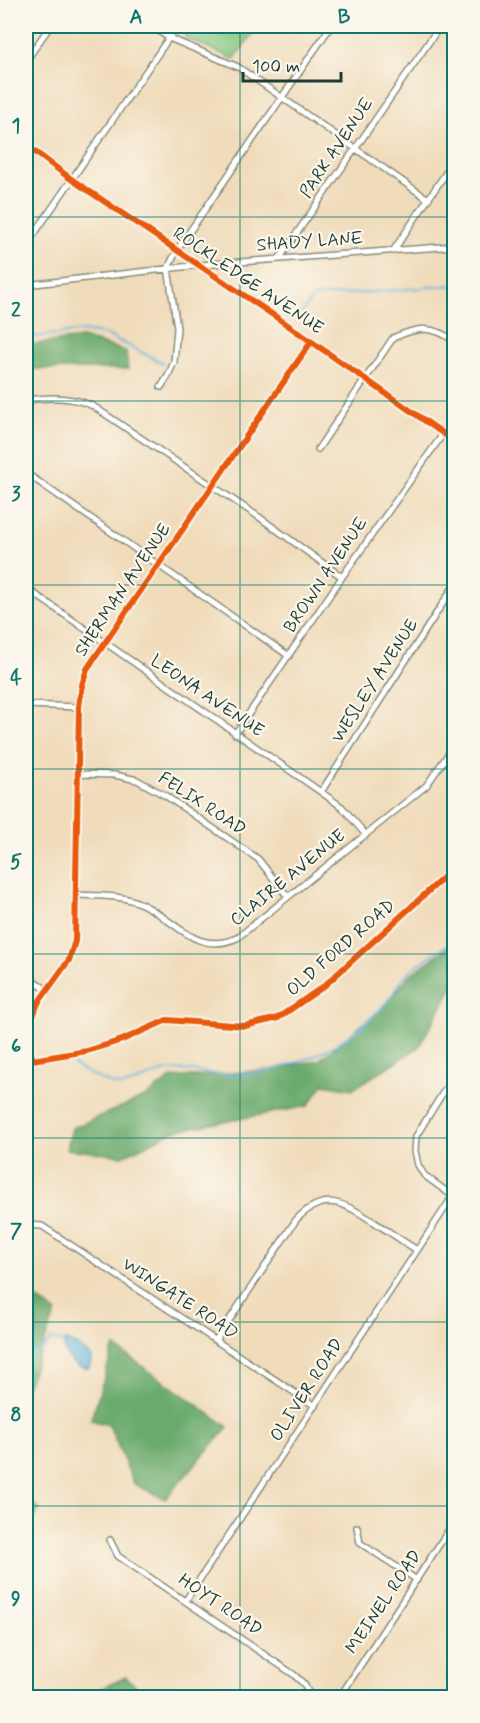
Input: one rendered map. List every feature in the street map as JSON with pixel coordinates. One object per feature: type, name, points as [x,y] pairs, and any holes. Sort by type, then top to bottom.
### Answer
[{"type":"street","points":[[26,62],[50,26]]},
{"type":"street","points":[[150,26],[169,38],[238,68],[428,199]]},
{"type":"street","points":[[26,246],[177,26]]},
{"type":"street","points":[[161,387],[174,362],[177,328],[168,268],[177,250],[331,26]]},
{"type":"street","name":"PARK AVENUE","points":[[279,259],[440,26]]},
{"type":"street","name":"ROCKLEDGE AVENUE","points":[[26,145],[71,179],[200,265],[454,441]]},
{"type":"street","points":[[393,251],[454,161]]},
{"type":"street","name":"SHADY LANE","points":[[26,285],[200,265],[454,246]]},
{"type":"street","points":[[318,448],[393,338],[411,330],[430,329],[443,333],[454,341]]},
{"type":"street","name":"SHERMAN AVENUE","points":[[29,1060],[28,1029],[38,1003],[69,960],[75,941],[79,707],[87,669],[310,342]]},
{"type":"street","points":[[26,400],[52,397],[83,401],[117,421],[259,517],[342,577]]},
{"type":"street","name":"BROWN AVENUE","points":[[235,734],[443,434]]},
{"type":"street","points":[[26,473],[289,657]]},
{"type":"street","name":"WESLEY AVENUE","points":[[321,792],[454,586]]},
{"type":"street","name":"LEONA AVENUE","points":[[26,588],[342,807],[366,835]]},
{"type":"street","points":[[26,705],[79,707]]},
{"type":"street","name":"CLAIRE AVENUE","points":[[77,895],[106,896],[137,902],[194,939],[211,944],[228,942],[237,938],[426,786],[454,746]]},
{"type":"street","name":"FELIX ROAD","points":[[79,774],[115,775],[137,780],[166,796],[258,860],[288,897]]},
{"type":"street","name":"OLD FORD ROAD","points":[[29,1060],[87,1051],[122,1040],[167,1020],[245,1026],[278,1018],[324,986],[454,868]]},
{"type":"street","points":[[26,975],[48,991]]},
{"type":"street","points":[[454,1079],[416,1136],[415,1151],[418,1165],[424,1174],[454,1197]]},
{"type":"street","name":"OLIVER ROAD","points":[[186,1600],[454,1197]]},
{"type":"street","points":[[216,1340],[296,1220],[305,1210],[316,1204],[331,1201],[349,1206],[417,1250]]},
{"type":"street","name":"WINGATE ROAD","points":[[27,1225],[42,1226],[315,1406]]},
{"type":"street","points":[[454,1418],[454,1446]]},
{"type":"street","name":"MEINEL ROAD","points":[[339,1698],[454,1522]]},
{"type":"street","points":[[357,1527],[360,1543],[417,1580]]},
{"type":"street","name":"HOYT ROAD","points":[[110,1540],[118,1556],[293,1674],[304,1684],[311,1698]]},
{"type":"green space","points":[[185,26],[258,26],[234,59],[185,37],[183,28]]},
{"type":"green space","points":[[82,338],[126,351],[128,369],[26,369],[26,345]]},
{"type":"green space","points":[[454,943],[454,985],[418,1048],[353,1089],[323,1084],[308,1106],[174,1131],[123,1156],[67,1149],[72,1128],[147,1096],[171,1078],[270,1070],[319,1060],[380,1010],[410,975]]},
{"type":"green space","points":[[26,1291],[56,1312],[26,1388]]},
{"type":"green space","points":[[114,1346],[228,1427],[165,1499],[134,1484],[109,1425],[91,1420]]},
{"type":"green space","points":[[26,1498],[40,1509],[26,1529]]},
{"type":"green space","points":[[126,1677],[147,1697],[83,1697]]},
{"type":"water","points":[[65,1341],[77,1345],[92,1357],[89,1368],[79,1367],[70,1360],[65,1351]]},
{"type":"waterway","points":[[298,317],[314,297],[454,285]]},
{"type":"waterway","points":[[26,338],[83,331],[107,335],[163,363]]},
{"type":"waterway","points":[[73,1064],[104,1081],[123,1086],[166,1071],[184,1070],[240,1075],[302,1061],[357,1030],[388,1001],[410,971],[454,940]]},
{"type":"waterway","points":[[26,1359],[46,1346],[51,1339],[64,1343]]},
{"type":"cycle path","points":[[26,145],[71,179],[279,319],[454,441]]},
{"type":"cycle path","points":[[32,1060],[28,1029],[38,1003],[69,960],[75,941],[79,707],[87,669],[311,342]]},
{"type":"cycle path","points":[[26,1061],[87,1051],[122,1040],[167,1020],[245,1026],[278,1018],[324,986],[454,868]]}]
